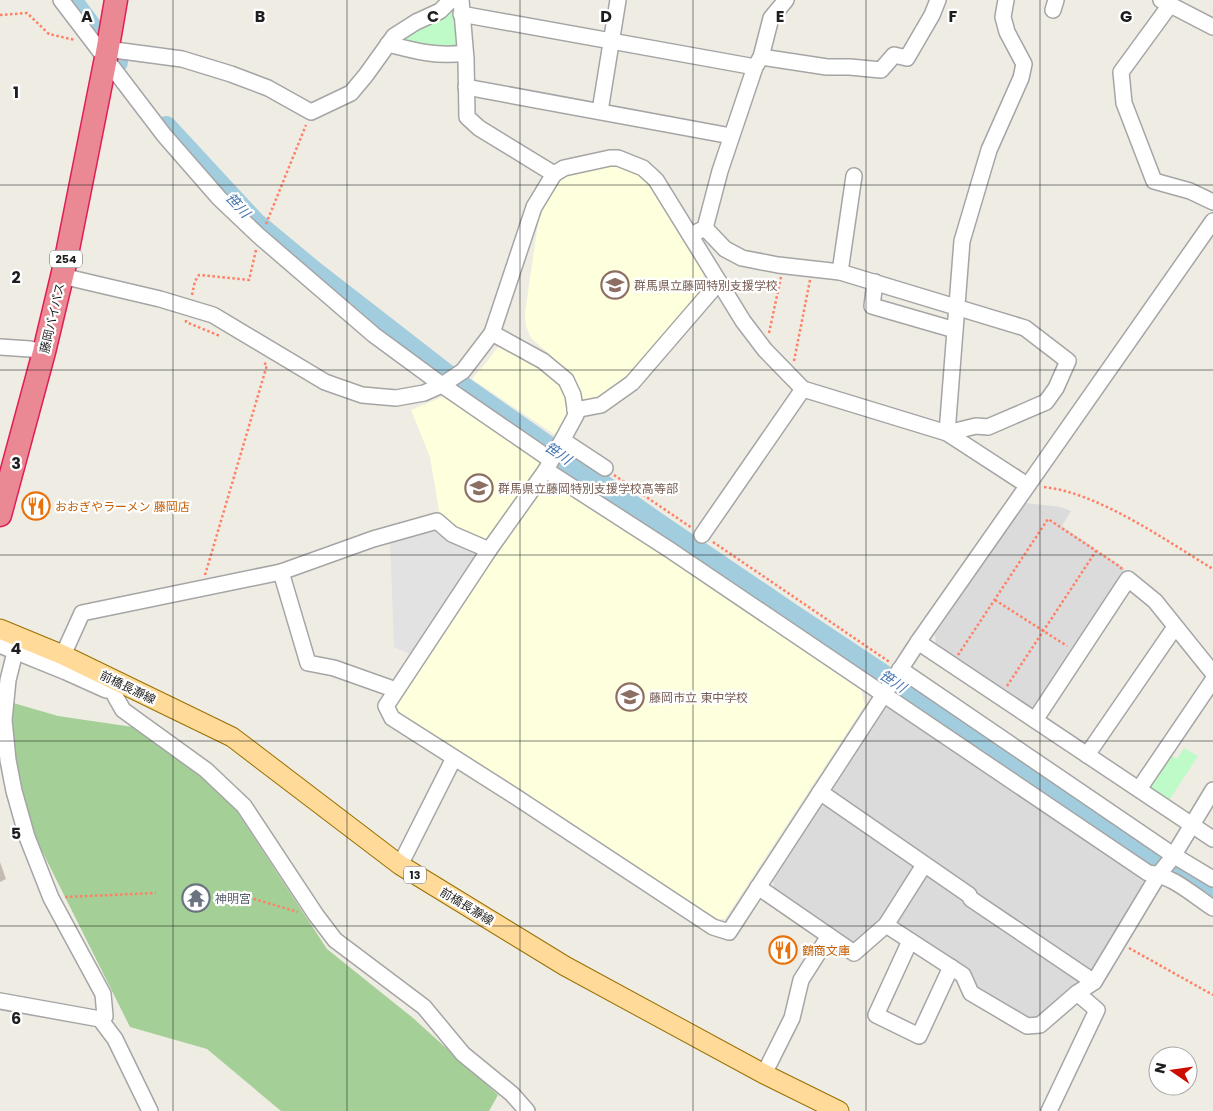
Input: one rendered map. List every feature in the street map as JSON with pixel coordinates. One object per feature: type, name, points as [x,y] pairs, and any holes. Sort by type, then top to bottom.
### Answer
[{"type":"highway","name":"藤岡バイパス","points":[[0,515],[44,352],[62,276],[101,49],[115,4]]},
{"type":"main road","name":"前橋長瀞線","points":[[6,642],[63,655],[117,687],[232,737],[400,865],[565,966],[764,1074],[839,1111]]},
{"type":"street","points":[[61,0],[101,49],[164,135],[219,198],[263,230],[374,335],[549,465],[670,550],[886,690],[1148,873],[1167,864]]},
{"type":"street","points":[[101,49],[182,59],[268,88],[311,112],[351,93],[394,36],[416,22],[440,11],[451,0]]},
{"type":"street","points":[[600,111],[618,0]]},
{"type":"street","points":[[706,228],[720,171],[758,62],[771,18],[786,0]]},
{"type":"street","points":[[554,174],[479,128],[467,117],[461,7],[611,42],[758,62],[881,70],[894,55],[907,58],[932,15],[938,0]]},
{"type":"street","points":[[947,433],[962,241],[990,150],[1021,78],[1024,64],[1006,32],[1003,17],[1006,0]]},
{"type":"street","points":[[1213,27],[1166,2],[1121,72],[1124,103],[1154,181],[1190,191],[1213,202]]},
{"type":"street","points":[[388,44],[417,52],[446,56],[465,54]]},
{"type":"street","points":[[466,88],[731,136]]},
{"type":"street","points":[[62,276],[160,298],[213,315],[325,382],[362,395],[396,398],[424,393],[442,385],[463,371],[492,333],[534,207],[554,174],[564,168],[618,158],[642,168],[656,180],[743,321],[765,350],[791,374],[803,389],[947,433],[1027,485]]},
{"type":"street","points":[[840,272],[854,176]]},
{"type":"street","points":[[492,333],[543,361],[561,375],[566,380],[573,395],[576,415],[549,465],[489,550],[386,706],[392,718],[712,927],[729,932],[918,642],[1213,221]]},
{"type":"street","points":[[706,228],[725,249],[742,258],[784,266],[840,272],[1026,328],[1068,361],[1056,388],[1046,402],[988,427],[976,426],[947,433]]},
{"type":"street","points":[[691,235],[706,228]]},
{"type":"street","points":[[575,410],[601,405],[632,383],[719,282]]},
{"type":"street","points":[[874,282],[872,306],[955,330]]},
{"type":"street","points":[[0,347],[44,352]]},
{"type":"street","points":[[702,535],[803,389]]},
{"type":"street","points":[[564,440],[605,468]]},
{"type":"street","points":[[63,655],[82,613],[281,572],[372,539],[437,521],[452,534],[489,550]]},
{"type":"street","points":[[281,572],[308,663],[334,668],[396,690]]},
{"type":"street","points":[[1035,720],[1128,579],[1155,600],[1213,672]]},
{"type":"street","points":[[1087,755],[1175,627]]},
{"type":"street","points":[[0,1001],[100,1019],[105,1016],[103,994],[51,898],[27,837],[14,791],[8,760],[4,720],[8,680],[6,642],[106,690],[117,687],[115,696],[123,710],[206,770],[244,806],[318,918],[335,940],[424,1007],[462,1054],[512,1094],[527,1111]]},
{"type":"street","points":[[918,642],[1213,839]]},
{"type":"street","points":[[899,671],[1167,864],[1213,879]]},
{"type":"street","points":[[1140,789],[1213,680]]},
{"type":"street","points":[[400,865],[454,758]]},
{"type":"street","points":[[886,925],[964,975],[971,993],[1027,1026],[1040,1025],[1077,993],[1094,982],[1213,790]]},
{"type":"street","points":[[820,792],[969,895],[971,899],[1094,982]]},
{"type":"street","points":[[1167,864],[1171,880],[1213,908]]},
{"type":"street","points":[[758,887],[854,953],[886,925],[924,865]]},
{"type":"street","points":[[764,1074],[792,1018],[801,980],[829,936]]},
{"type":"street","points":[[910,941],[876,1015],[919,1036],[951,966]]},
{"type":"street","points":[[1050,1111],[1097,1010],[1077,993]]},
{"type":"street","points":[[100,1019],[115,1039],[150,1111]]},
{"type":"path","points":[[0,15],[27,13],[49,34],[84,42],[101,49]]},
{"type":"path","points":[[221,337],[186,322],[195,281],[199,275],[249,280],[263,230],[311,112]]},
{"type":"path","points":[[765,350],[784,266]]},
{"type":"path","points":[[791,374],[813,269]]},
{"type":"path","points":[[200,590],[267,365],[260,360]]},
{"type":"path","points":[[605,468],[899,671]]},
{"type":"path","points":[[1027,485],[1060,489],[1091,499],[1213,569]]},
{"type":"path","points":[[952,664],[1048,519],[1119,566],[1128,579]]},
{"type":"path","points":[[1000,696],[1096,552]]},
{"type":"path","points":[[995,600],[1079,654]]},
{"type":"path","points":[[51,898],[156,893]]},
{"type":"path","points":[[244,896],[318,918]]},
{"type":"path","points":[[1118,942],[1213,995]]},
{"type":"shaded area","name":"群馬県立藤岡特別支援学校","points":[[610,162],[633,169],[649,181],[704,274],[699,295],[629,378],[602,396],[586,403],[580,400],[566,369],[531,338],[526,326],[525,313],[539,216],[562,173]]},
{"type":"shaded area","points":[[502,346],[543,365],[555,377],[566,395],[569,419],[560,438],[472,379],[498,347]]},
{"type":"shaded area","name":"群馬県立藤岡特別支援学校高等部","points":[[449,394],[543,459],[487,542],[454,528],[440,516],[430,457],[411,410]]},
{"type":"shaded area","name":"藤岡市立 東中学校","points":[[553,480],[861,690],[865,705],[725,919],[709,919],[396,712],[393,703],[543,481]]},
{"type":"shaded area","points":[[1025,503],[1060,507],[1071,511],[1062,526],[1125,569],[1035,711],[936,644],[935,634]]},
{"type":"shaded area","points":[[429,528],[478,549],[479,554],[412,655],[394,647],[390,537]]},
{"type":"shaded area","points":[[895,707],[1146,878],[1148,886],[1095,972],[1038,1022],[1031,1021],[976,987],[968,970],[884,914],[854,943],[774,889],[773,881],[886,708]]},
{"type":"green space","points":[[452,5],[458,49],[441,50],[396,40]]},
{"type":"green space","points":[[10,702],[58,716],[133,727],[204,775],[236,810],[327,949],[413,1018],[498,1095],[489,1111],[281,1111],[207,1049],[130,1027],[30,827],[14,772]]},
{"type":"green space","points":[[1184,748],[1198,756],[1168,802],[1151,791],[1151,780],[1169,754],[1177,759]]},
{"type":"building","points":[[0,862],[6,879],[0,882]]},
{"type":"waterway","name":"笹川","points":[[71,0],[117,62]]},
{"type":"waterway","name":"笹川","points":[[166,127],[255,223],[314,272],[457,383],[658,524],[791,614],[1213,894]]},
{"type":"place","name":"群馬県立藤岡特別支援学校","points":[[615,285]]},
{"type":"place","name":"群馬県立藤岡特別支援学校高等部","points":[[479,488]]},
{"type":"place","name":"おおぎやラーメン 藤岡店","points":[[36,506]]},
{"type":"place","name":"藤岡市立 東中学校","points":[[630,697]]},
{"type":"place","name":"神明宮","points":[[196,898]]},
{"type":"place","name":"鶴商文庫","points":[[783,950]]}]
